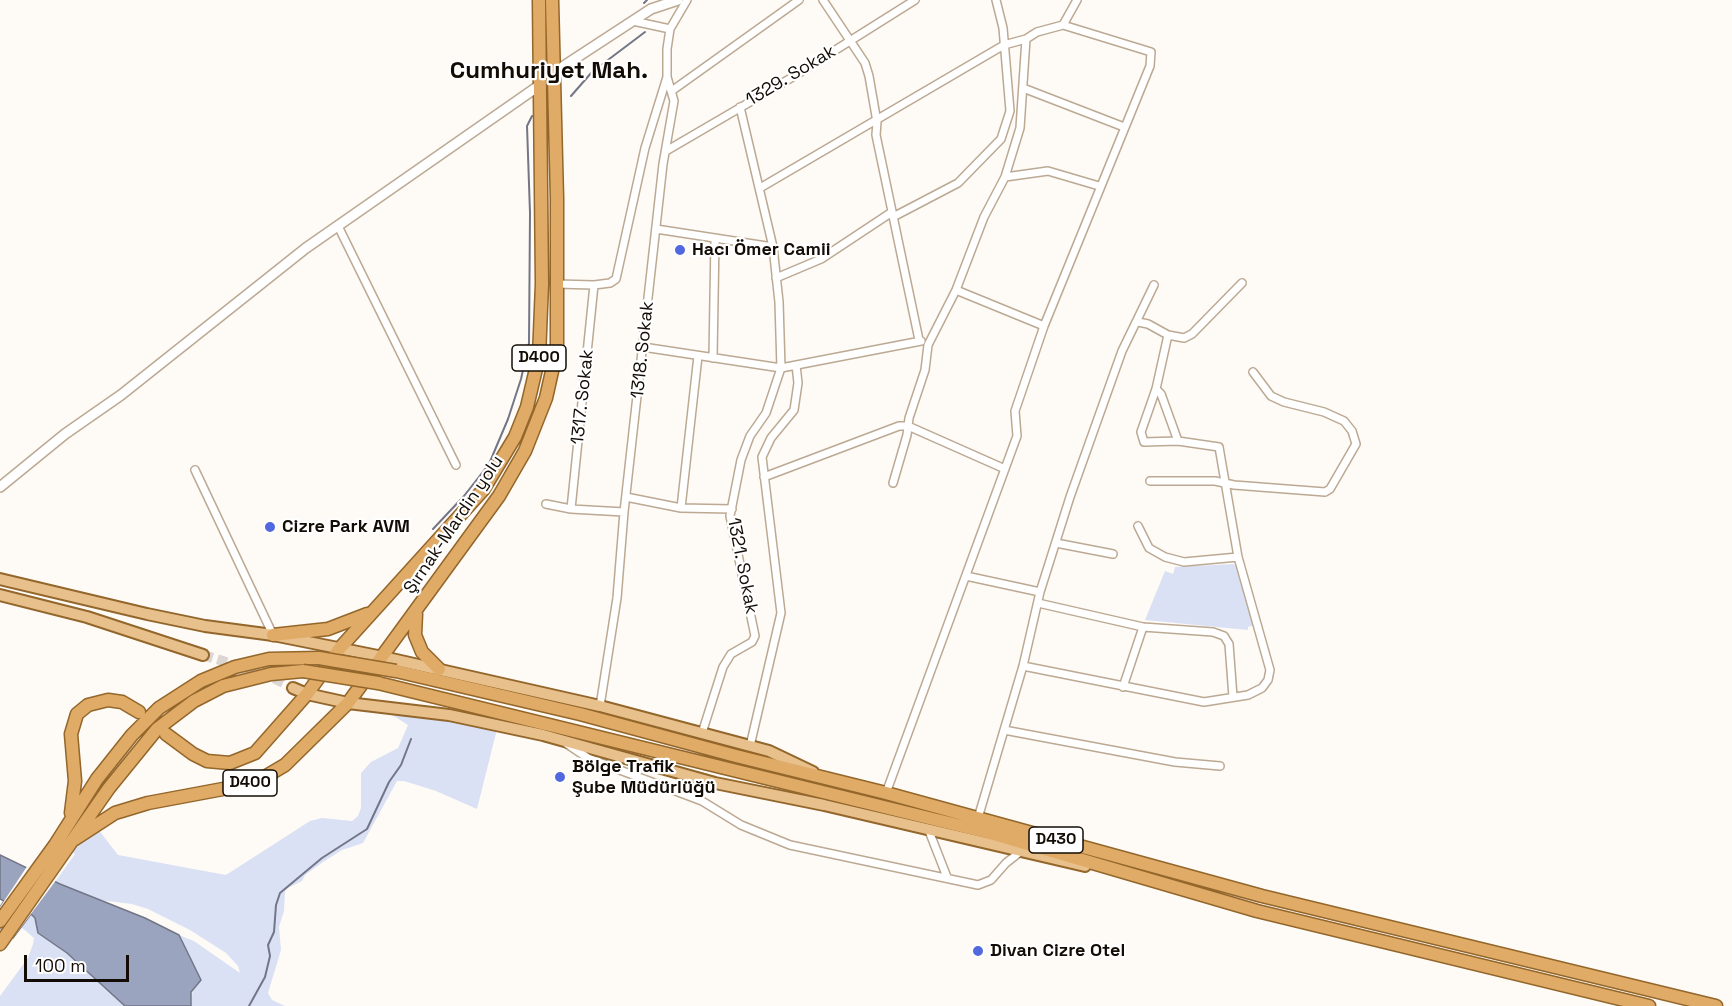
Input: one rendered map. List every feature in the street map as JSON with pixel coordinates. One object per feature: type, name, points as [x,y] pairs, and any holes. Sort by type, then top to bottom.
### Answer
[{"type":"highway","name":"Şırnak-Mardin yolu","points":[[166,734],[200,759],[222,763],[249,757],[262,746],[306,694],[340,648],[483,490],[508,450],[527,407],[540,346],[539,0]]},
{"type":"highway","name":"Şırnak-Mardin yolu","points":[[75,839],[115,813],[148,803],[224,790],[273,773],[295,757],[348,703],[383,657],[499,496],[525,451],[546,398],[557,349],[552,0]]},
{"type":"highway","points":[[273,634],[328,629],[355,620],[375,609]]},
{"type":"highway","points":[[416,613],[414,626],[417,642],[428,660],[440,669]]},
{"type":"highway","name":"D430","points":[[69,821],[97,779],[132,735],[173,698],[201,681],[235,667],[269,659],[319,658],[396,671],[580,714],[886,793],[1262,896],[1716,1006]]},
{"type":"highway","name":"D430","points":[[75,839],[126,764],[157,729],[181,710],[207,694],[241,681],[271,674],[303,671],[378,683],[978,830],[1257,911],[1649,1006]]},
{"type":"highway","points":[[0,921],[55,845],[69,821],[75,781],[70,734],[74,720],[88,705],[108,700],[123,702],[139,711]]},
{"type":"highway","points":[[0,944],[75,839]]},
{"type":"main road","points":[[0,579],[147,614],[273,634],[600,706],[769,751],[825,777]]},
{"type":"main road","points":[[0,596],[87,617],[203,655]]},
{"type":"main road","points":[[293,688],[306,694],[348,703],[449,715],[562,740],[715,783],[824,805],[1020,852],[1128,874]]},
{"type":"street","points":[[553,74],[633,21],[674,0]]},
{"type":"street","name":"1318. Sokak","points":[[600,706],[616,597],[656,229],[674,101],[673,90],[667,77],[667,49],[670,29],[687,0]]},
{"type":"street","points":[[673,90],[799,0]]},
{"type":"street","points":[[823,0],[850,40],[869,76],[877,122],[876,135],[919,340]]},
{"type":"street","name":"1329. Sokak","points":[[666,151],[915,0]]},
{"type":"street","points":[[776,278],[821,259],[893,215],[958,183],[1001,139],[1010,111],[1004,45],[996,0]]},
{"type":"street","points":[[1063,25],[1077,0]]},
{"type":"street","points":[[633,21],[670,29]]},
{"type":"street","points":[[760,188],[877,122],[1004,45],[1026,39],[1037,32],[1063,25],[1151,52],[1150,66],[1044,326],[1015,411],[1017,436],[886,793]]},
{"type":"street","points":[[893,483],[925,370],[928,345],[956,290],[984,217],[1005,177],[1020,128],[1026,39]]},
{"type":"street","points":[[557,284],[594,285],[610,283],[615,279],[645,148],[667,77]]},
{"type":"street","points":[[0,487],[65,434],[121,395],[338,226],[540,85]]},
{"type":"street","points":[[1023,88],[1124,127]]},
{"type":"street","name":"1321. Sokak","points":[[702,733],[723,667],[731,654],[752,642],[755,636],[738,565],[732,509],[741,460],[750,436],[766,413],[781,368],[773,247],[740,107]]},
{"type":"street","points":[[1005,177],[1048,171],[1100,186]]},
{"type":"street","points":[[338,226],[456,465]]},
{"type":"street","points":[[656,229],[773,247]]},
{"type":"street","points":[[713,358],[715,239]]},
{"type":"street","points":[[1138,322],[1148,324],[1168,335],[1184,338],[1192,334],[1242,283]]},
{"type":"street","name":"1317. Sokak","points":[[571,509],[594,285]]},
{"type":"street","points":[[978,818],[1023,666],[1040,592],[1056,543],[1122,351],[1154,285]]},
{"type":"street","points":[[956,290],[1044,326]]},
{"type":"street","points":[[1023,666],[1204,702],[1248,695],[1262,688],[1268,680],[1270,670],[1238,557],[1219,447],[1178,441],[1144,442],[1141,432],[1156,389],[1168,335]]},
{"type":"street","points":[[643,347],[781,368],[919,340],[928,345]]},
{"type":"street","points":[[681,508],[698,356]]},
{"type":"street","points":[[750,746],[781,613],[762,457],[794,410],[798,383],[796,365]]},
{"type":"street","points":[[1150,481],[1224,483],[1325,492],[1330,489],[1356,444],[1352,431],[1344,421],[1324,412],[1271,396],[1253,372]]},
{"type":"street","points":[[1156,389],[1161,394],[1178,441]]},
{"type":"street","points":[[764,477],[899,426],[908,426],[1005,469]]},
{"type":"street","points":[[195,470],[273,634]]},
{"type":"street","points":[[626,497],[681,508],[732,509]]},
{"type":"street","points":[[546,504],[571,509],[624,512]]},
{"type":"street","points":[[1138,526],[1149,548],[1165,557],[1184,562],[1238,557]]},
{"type":"street","points":[[1056,543],[1113,554]]},
{"type":"street","points":[[966,576],[1040,592]]},
{"type":"street","points":[[1038,603],[1143,627],[1213,632],[1224,636],[1229,644],[1233,697]]},
{"type":"street","points":[[1124,687],[1143,627]]},
{"type":"street","points":[[1004,730],[1175,762],[1220,766]]},
{"type":"street","points":[[562,740],[588,758],[702,801],[741,825],[781,843],[978,885],[992,880],[1006,863],[1020,852]]},
{"type":"street","points":[[930,831],[947,877]]},
{"type":"shaded area","points":[[1234,564],[1238,569],[1255,625],[1248,627],[1248,630],[1145,620],[1165,571],[1173,574],[1175,567]]},
{"type":"shaded area","points":[[380,707],[498,725],[477,809],[436,791],[397,781],[363,843],[342,850],[305,875],[302,881],[285,891],[284,911],[279,927],[281,950],[268,993],[272,1000],[285,1006],[191,1006],[195,969],[179,935],[194,941],[240,973],[238,966],[226,953],[190,930],[148,909],[132,904],[99,900],[55,882],[75,854],[68,849],[94,824],[118,855],[226,875],[310,821],[322,818],[352,821],[358,816],[361,808],[361,773],[371,762],[398,748],[408,725]]},
{"type":"shaded area","points":[[0,855],[60,884],[145,918],[179,935],[201,980],[191,992],[191,1006],[125,1006],[67,953],[38,933],[35,918],[31,914],[13,938],[0,928],[0,907],[4,901],[0,899]]},
{"type":"shaded area","points":[[31,914],[35,918],[38,933],[67,953],[125,1006],[0,1006],[0,996],[28,958],[33,944],[34,938],[21,927]]},
{"type":"pier","points":[[28,865],[57,879],[13,938],[0,928],[0,907]]},
{"type":"waterway","points":[[644,3],[647,0]]},
{"type":"waterway","points":[[571,96],[592,72],[645,32]]},
{"type":"waterway","points":[[433,529],[464,496],[489,464],[508,419],[521,379],[529,343],[530,213],[527,126],[532,116]]},
{"type":"waterway","points":[[249,1006],[265,977],[270,956],[268,945],[274,932],[276,905],[280,893],[322,858],[367,829],[389,782],[401,765],[411,739]]},
{"type":"tunnel","points":[[203,655],[266,674],[293,688]]},
{"type":"place","name":"Hacı Ömer Camii","points":[[680,250]]},
{"type":"place","name":"Cizre Park AVM","points":[[270,527]]},
{"type":"place","name":"Bölge Trafik Şube Müdürlüğü","points":[[560,777]]},
{"type":"place","name":"Divan Cizre Otel","points":[[978,951]]},
{"type":"district","name":"Cumhuriyet Mah.","points":[[549,71]]}]
